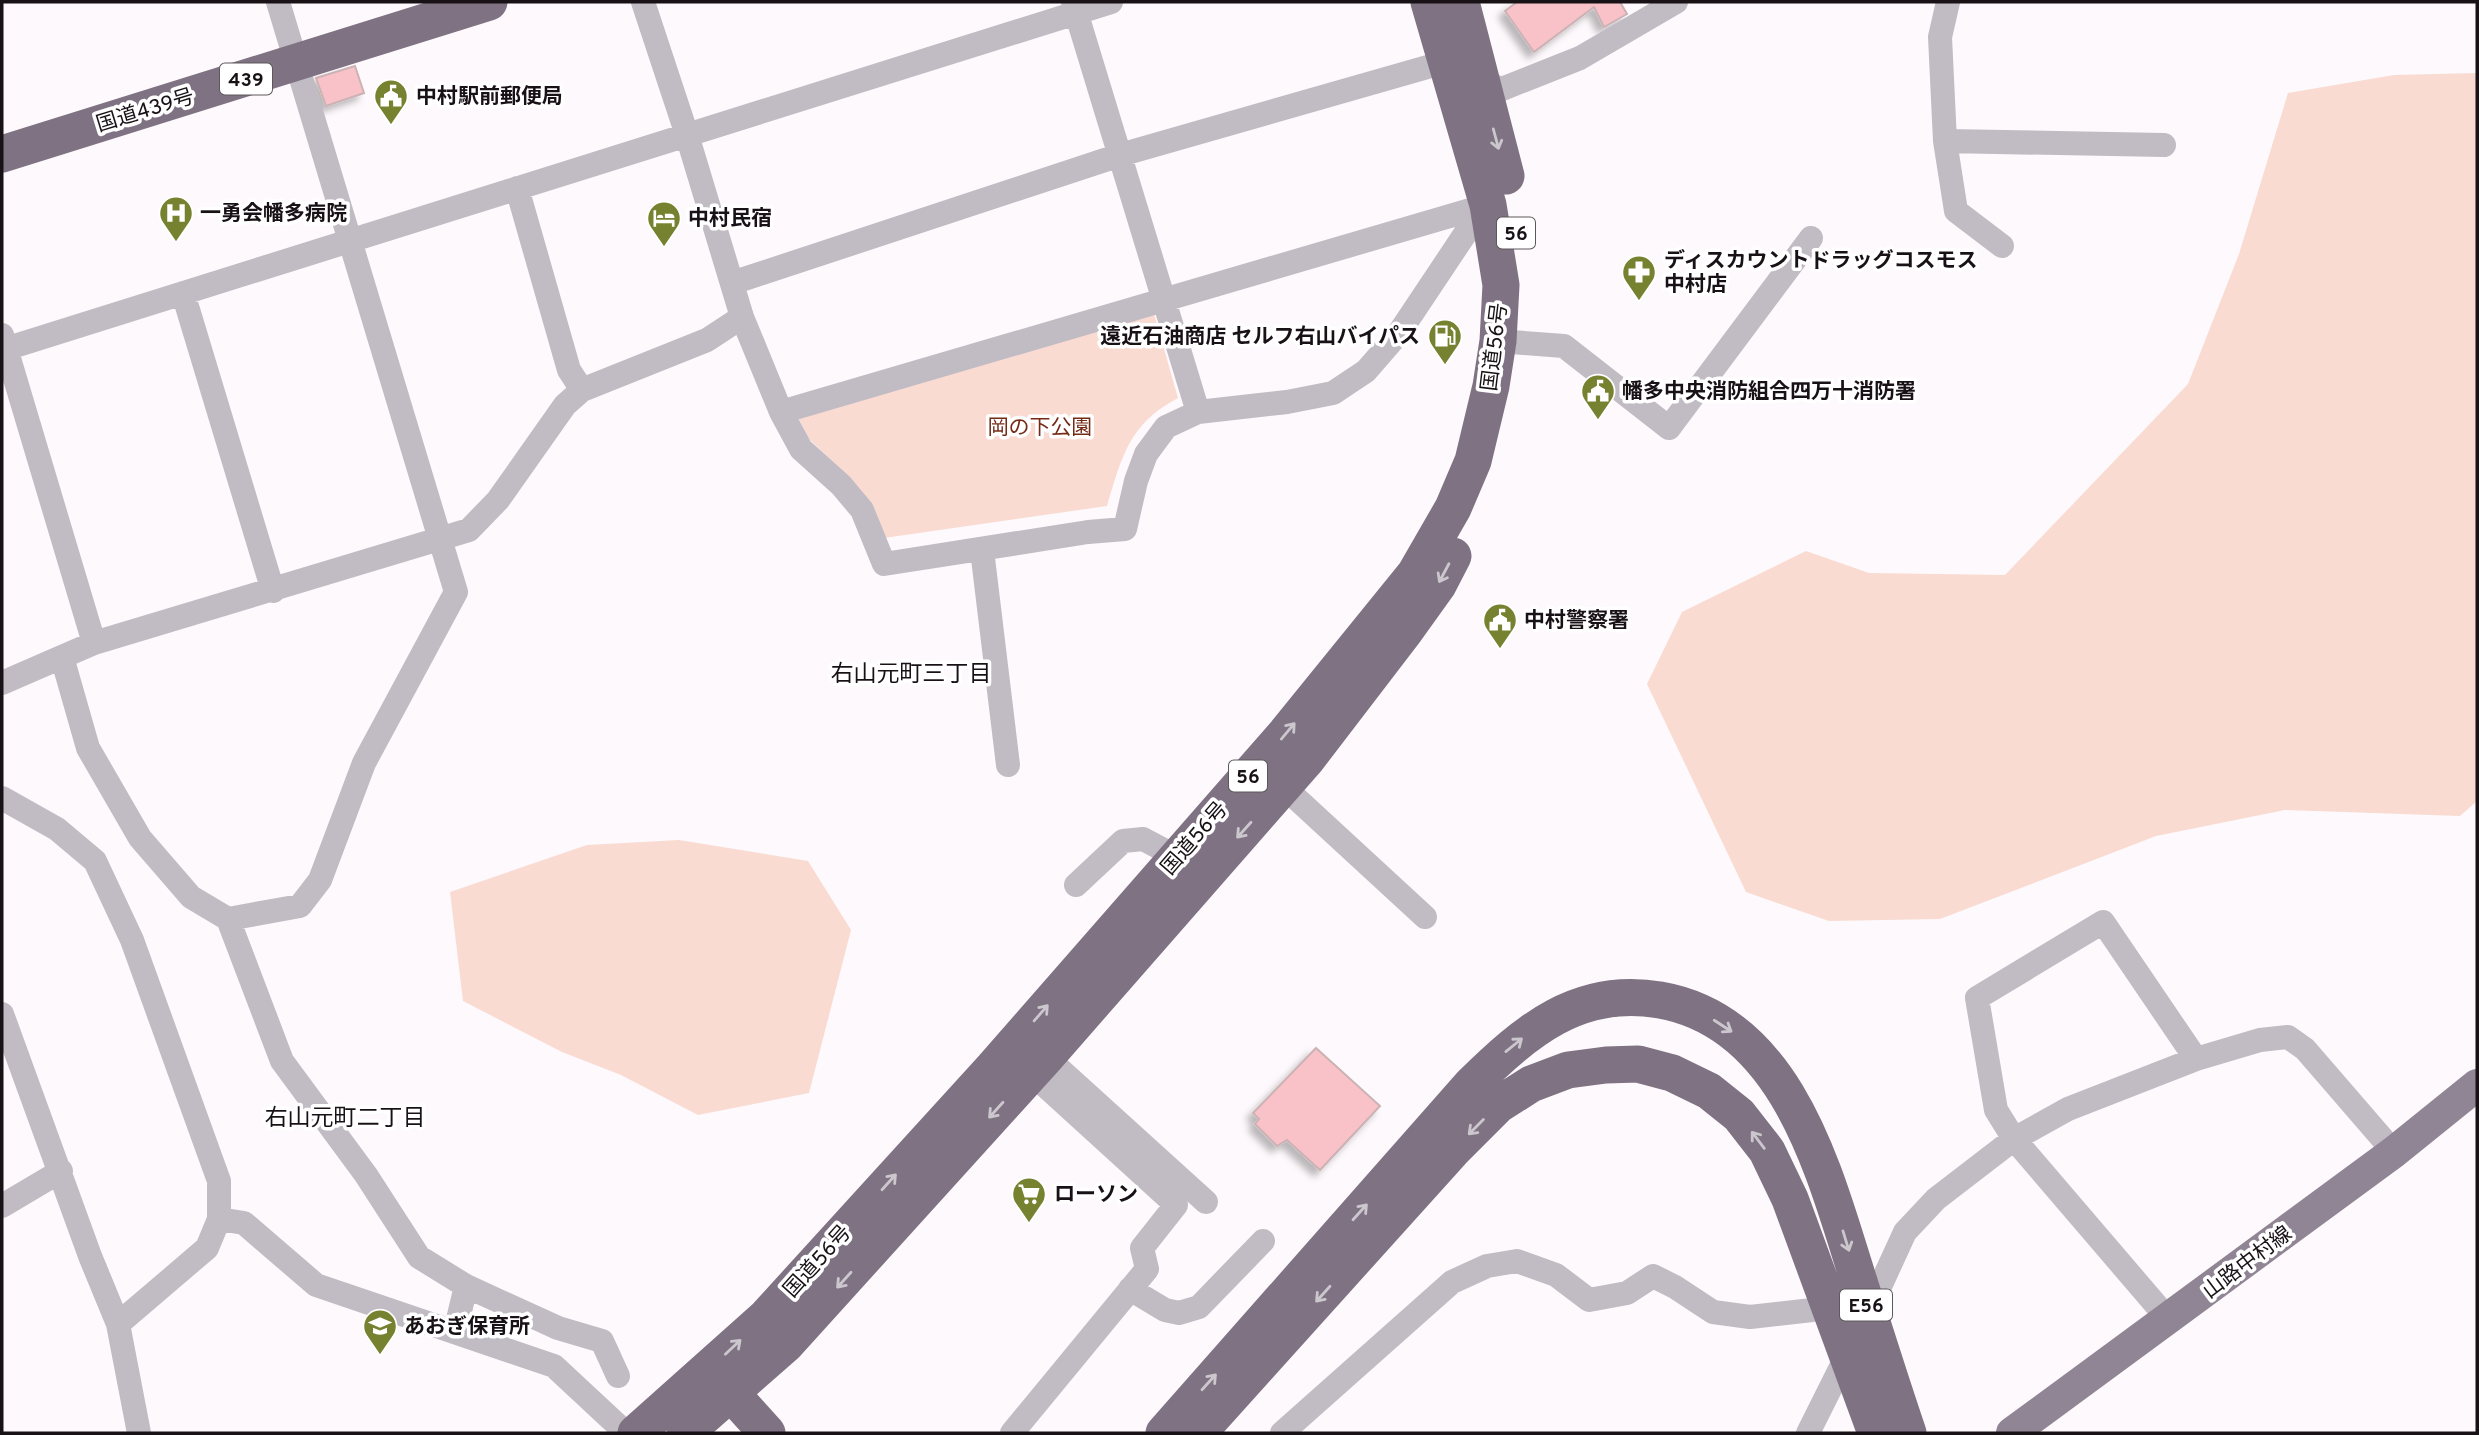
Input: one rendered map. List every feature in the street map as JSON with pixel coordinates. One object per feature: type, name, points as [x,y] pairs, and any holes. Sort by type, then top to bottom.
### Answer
[{"type":"highway","name":"国道56号","points":[[1030,1058],[1177,857],[1271,775],[1307,759],[1438,585],[1475,516],[1494,468],[1515,389],[1509,342],[1501,285],[1429,2]]},
{"type":"highway","name":"国道56号","points":[[1461,2],[1510,193],[1522,284],[1509,342]]},
{"type":"highway","name":"国道439号","points":[[2,154],[298,63],[468,5]]},
{"type":"highway","name":"国道56号","points":[[636,1433],[702,1410],[766,1317],[1030,1058],[1271,775]]},
{"type":"highway","name":"E56","points":[[1164,1433],[1471,1085],[1511,1046],[1566,1010],[1597,1000],[1639,996],[1679,1003],[1736,1035],[1762,1059],[1800,1118],[1826,1176],[1908,1433]]},
{"type":"highway","name":"E56","points":[[1198,1433],[1451,1151],[1498,1105],[1531,1083],[1568,1070],[1638,1064],[1672,1073],[1709,1091],[1739,1115],[1767,1151],[1790,1199],[1876,1433]]},
{"type":"highway","points":[[702,1410],[767,1433]]},
{"type":"main road","name":"山路中村線","points":[[2012,1433],[2394,1152],[2477,1085]]},
{"type":"street","points":[[228,919],[300,906],[320,880],[364,763],[456,592],[278,2]]},
{"type":"street","points":[[643,2],[742,317],[780,412],[800,449],[841,485],[862,510],[884,564],[1088,532],[1125,529],[1136,481],[1146,454],[1166,427],[1198,412],[1287,402],[1333,393],[1366,371],[1399,333],[1481,207]]},
{"type":"street","points":[[94,643],[3,344],[183,293],[351,241],[687,135],[1074,7],[1111,2]]},
{"type":"street","points":[[732,282],[1120,155],[1445,62],[1480,81],[1502,89],[1580,58],[1676,2]]},
{"type":"street","points":[[1948,2],[1940,37],[1945,141],[1955,211],[2002,246]]},
{"type":"street","points":[[1074,7],[1198,412]]},
{"type":"street","points":[[1945,141],[2164,145]]},
{"type":"street","points":[[517,188],[569,370],[582,390]]},
{"type":"street","points":[[780,412],[1481,207]]},
{"type":"street","points":[[1509,342],[1564,346],[1668,428],[1811,238]]},
{"type":"street","points":[[183,293],[273,590]]},
{"type":"street","points":[[2,683],[94,643],[469,530],[498,499],[565,405],[582,390],[707,340],[742,317]]},
{"type":"street","points":[[982,550],[1008,765]]},
{"type":"street","points":[[62,657],[88,748],[140,838],[191,897],[228,919],[282,1061],[358,1165],[419,1257],[466,1286],[558,1328],[602,1341],[618,1376]]},
{"type":"street","points":[[1271,775],[1425,918]]},
{"type":"street","points":[[2,797],[57,829],[95,861],[132,940],[219,1181],[219,1219],[207,1248],[118,1324]]},
{"type":"street","points":[[1076,885],[1123,841],[1143,839],[1177,857]]},
{"type":"street","points":[[2169,1320],[2014,1139],[1996,1110],[1977,998],[2103,922],[2196,1059]]},
{"type":"street","points":[[2,1014],[90,1256],[118,1324],[139,1433]]},
{"type":"street","points":[[1808,1433],[1905,1232],[1936,1199],[2014,1139],[2068,1109],[2196,1059],[2260,1040],[2288,1037],[2305,1049],[2394,1152]]},
{"type":"street","points":[[1030,1058],[1206,1202]]},
{"type":"street","points":[[1012,1433],[1147,1269],[1142,1248],[1176,1205],[1030,1058]]},
{"type":"street","points":[[2,1206],[61,1171]]},
{"type":"street","points":[[219,1219],[244,1223],[316,1285],[554,1366],[626,1433]]},
{"type":"street","points":[[1130,1289],[1165,1310],[1179,1313],[1199,1307],[1263,1241]]},
{"type":"street","points":[[1282,1433],[1452,1282],[1487,1266],[1517,1261],[1556,1275],[1589,1300],[1627,1293],[1653,1276],[1713,1312],[1750,1317],[1812,1310],[1898,1249]]},
{"type":"street","points":[[455,1332],[466,1286]]},
{"type":"green space","points":[[2477,73],[2477,801],[2460,816],[2285,810],[2156,836],[1940,919],[1829,921],[1746,892],[1647,684],[1682,612],[1806,551],[1869,573],[2005,575],[2188,384],[2239,254],[2288,93],[2394,75]]},
{"type":"green space","name":"岡の下公園","points":[[1151,303],[1178,398],[1161,408],[1138,430],[1123,457],[1107,506],[884,538],[850,478],[809,439],[794,410]]},
{"type":"green space","points":[[679,840],[808,861],[851,930],[809,1093],[698,1115],[621,1075],[562,1052],[463,1001],[450,892],[587,845]]},
{"type":"building","points":[[1517,2],[1620,2],[1627,14],[1604,27],[1594,7],[1534,52],[1505,11]]},
{"type":"building","points":[[355,66],[364,93],[326,106],[316,78]]},
{"type":"building","points":[[1316,1048],[1380,1106],[1320,1170],[1287,1140],[1277,1146],[1255,1124],[1259,1119],[1253,1113]]},
{"type":"place","name":"中村駅前郵便局","points":[[391,126]]},
{"type":"place","name":"一勇会幡多病院","points":[[176,243]]},
{"type":"place","name":"中村民宿","points":[[664,248]]},
{"type":"place","name":"ディスカウントドラッグコスモス 中村店","points":[[1639,302]]},
{"type":"place","name":"遠近石油商店 セルフ右山バイパス","points":[[1445,366]]},
{"type":"place","name":"幡多中央消防組合四万十消防署","points":[[1598,421]]},
{"type":"place","name":"中村警察署","points":[[1500,650]]},
{"type":"place","name":"ローソン","points":[[1029,1224]]},
{"type":"place","name":"あおぎ保育所","points":[[380,1356]]},
{"type":"district","name":"右山元町三丁目","points":[[911,673]]},
{"type":"district","name":"右山元町二丁目","points":[[345,1117]]}]
